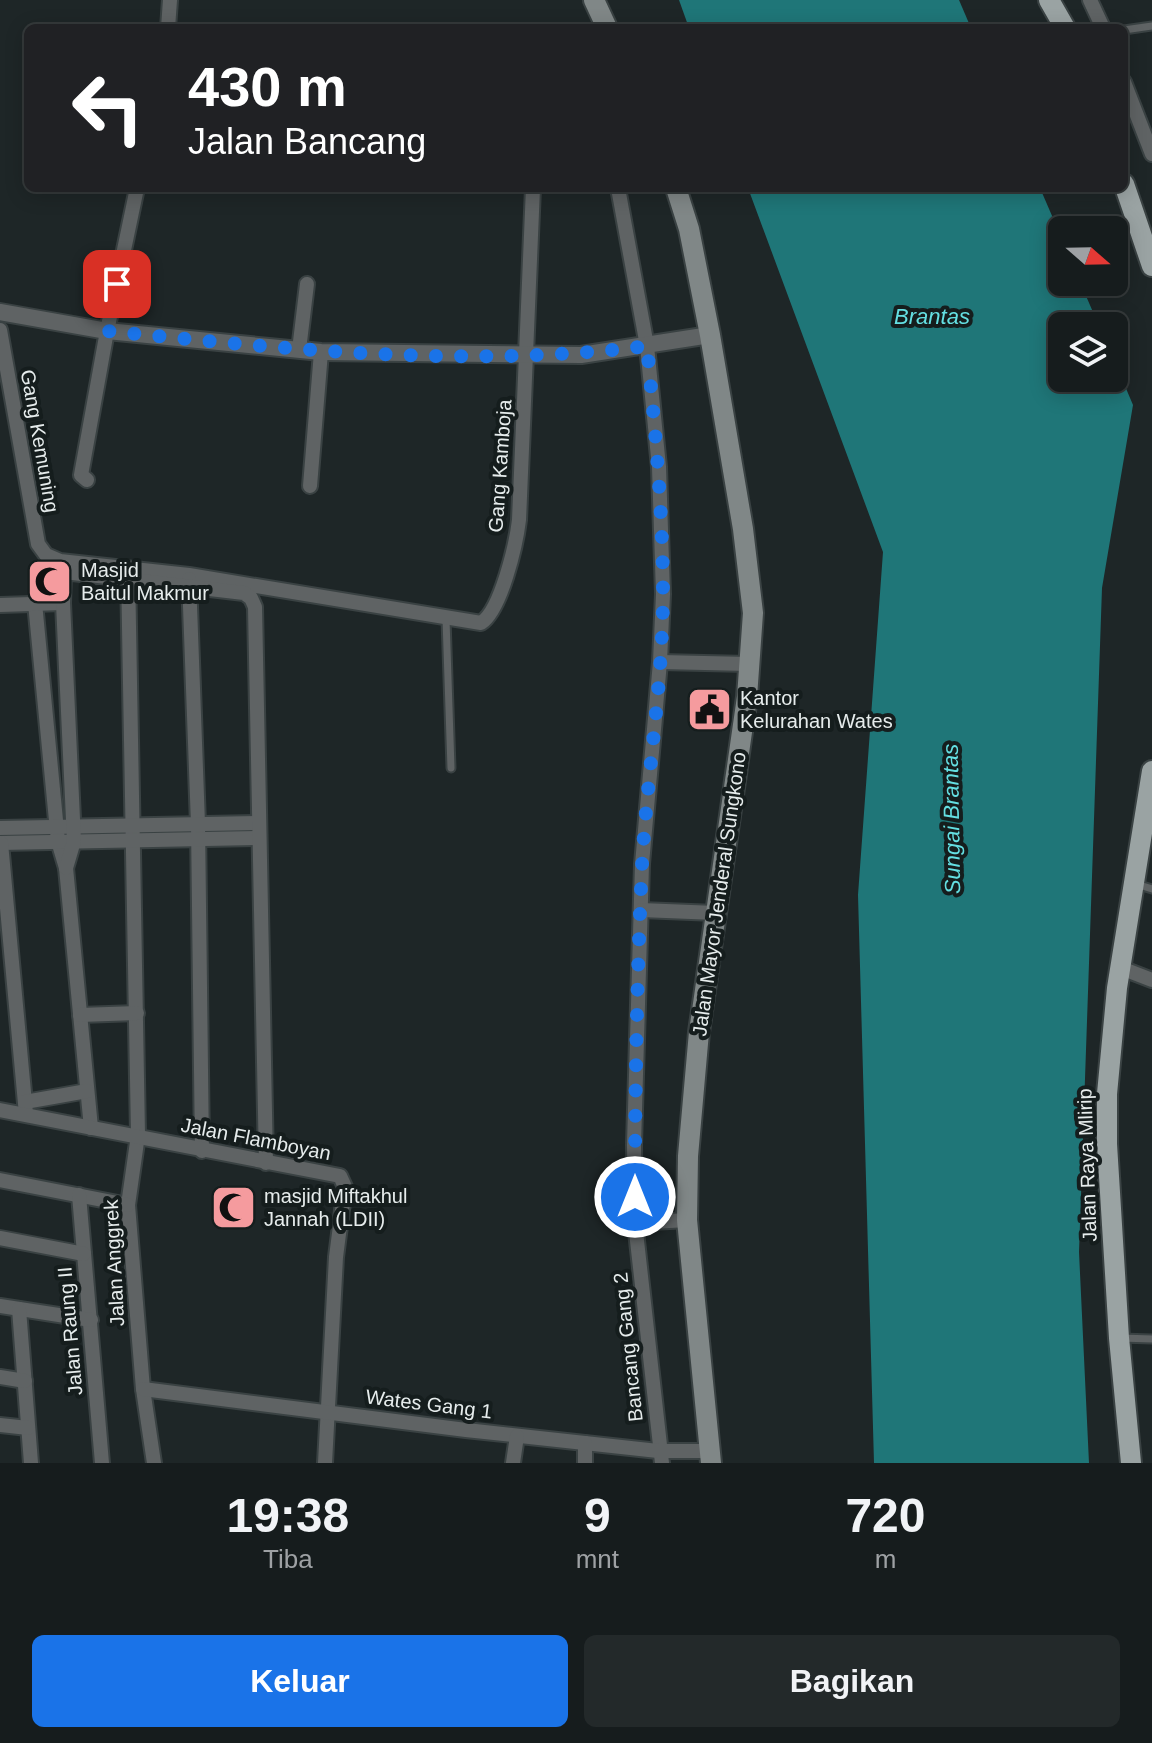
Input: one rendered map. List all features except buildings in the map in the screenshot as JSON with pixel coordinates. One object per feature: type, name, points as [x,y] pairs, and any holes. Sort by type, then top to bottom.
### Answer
[{"type":"main road","points":[[594,0],[605,24]]},
{"type":"main road","points":[[1049,0],[1063,24]]},
{"type":"main road","name":"Jalan Mayor Jenderal Sungkono","points":[[677,192],[689,229],[710,335],[743,529],[753,613],[747,697],[699,1032],[688,1156],[687,1220],[710,1457]]},
{"type":"main road","points":[[1127,192],[1152,266]]},
{"type":"main road","name":"Jalan Raya Mlirip","points":[[1131,1463],[1119,1338],[1107,1144],[1107,1094],[1121,968],[1143,886],[1152,771]]},
{"type":"street","points":[[168,24],[170,0]]},
{"type":"street","points":[[1090,0],[1101,24]]},
{"type":"street","points":[[1128,92],[1152,154]]},
{"type":"street","points":[[87,480],[81,475],[136,192]]},
{"type":"street","name":"Gang Kamboja","points":[[446,619],[476,624],[485,621],[502,584],[516,537],[533,192]]},
{"type":"street","name":"Bancang Gang 2","points":[[619,192],[647,346],[659,467],[663,594],[642,864],[635,1074],[635,1223],[660,1457]]},
{"type":"street","points":[[299,350],[307,284]]},
{"type":"street","points":[[0,312],[107,331],[321,352],[581,355],[710,335]]},
{"type":"street","name":"Gang Kemuning","points":[[0,330],[38,544],[46,555],[60,561],[128,573]]},
{"type":"street","points":[[310,486],[321,352]]},
{"type":"street","points":[[66,868],[74,834],[63,603],[63,574],[66,571],[128,573],[446,619]]},
{"type":"street","name":"Jalan Anggrek","points":[[128,573],[138,1135],[128,1205],[143,1389],[154,1463]]},
{"type":"street","points":[[188,581],[244,593],[253,602],[266,1163]]},
{"type":"street","points":[[188,581],[198,832],[202,1151]]},
{"type":"street","points":[[3,602],[63,603]]},
{"type":"street","points":[[35,603],[57,834],[66,868],[91,1128]]},
{"type":"street","points":[[660,662],[749,664]]},
{"type":"street","points":[[0,828],[57,834],[258,830]]},
{"type":"street","points":[[57,834],[0,843],[26,1108],[87,1091]]},
{"type":"street","points":[[641,910],[716,913]]},
{"type":"street","points":[[1121,968],[1152,980]]},
{"type":"street","points":[[80,1015],[137,1013]]},
{"type":"street","name":"Jalan Flamboyan","points":[[0,1110],[26,1108],[91,1128],[335,1174],[344,1181],[327,1411]]},
{"type":"street","points":[[0,1180],[128,1205]]},
{"type":"street","name":"Jalan Raung II","points":[[79,1195],[102,1463]]},
{"type":"street","points":[[635,1223],[687,1220]]},
{"type":"street","points":[[0,1238],[84,1254]]},
{"type":"street","points":[[0,1306],[91,1320]]},
{"type":"street","points":[[19,1309],[31,1463]]},
{"type":"street","points":[[0,1377],[25,1381]]},
{"type":"street","name":"Wates Gang 1","points":[[143,1389],[585,1443],[660,1457],[710,1457]]},
{"type":"street","points":[[325,1463],[327,1411]]},
{"type":"street","points":[[0,1425],[28,1428]]},
{"type":"street","points":[[513,1463],[517,1436]]},
{"type":"street","points":[[585,1443],[585,1463]]},
{"type":"lane","points":[[1128,29],[1152,26]]},
{"type":"lane","points":[[446,619],[451,768]]},
{"type":"lane","points":[[1119,1338],[1152,1339]]},
{"type":"water","points":[[679,0],[959,0],[969,24],[688,24]]},
{"type":"water","name":"Brantas","points":[[749,192],[1042,192],[1052,216],[1048,216],[1048,296],[1086,296],[1093,312],[1048,312],[1048,392],[1128,392],[1133,405],[1102,588],[1079,1252],[1089,1463],[874,1463],[858,895],[883,552]]},
{"type":"place","name":"Masjid Baitul Makmur","points":[[50,581]]},
{"type":"place","name":"Kantor Kelurahan Wates","points":[[709,709]]},
{"type":"place","name":"masjid Miftakhul Jannah (LDII)","points":[[233,1207]]},
{"type":"route","points":[[117,284],[107,331],[321,352],[581,355],[647,346],[659,467],[663,594],[642,864],[635,1074],[635,1197]]},
{"type":"water label","name":"Sungai Brantas","points":[[951,819]]}]
